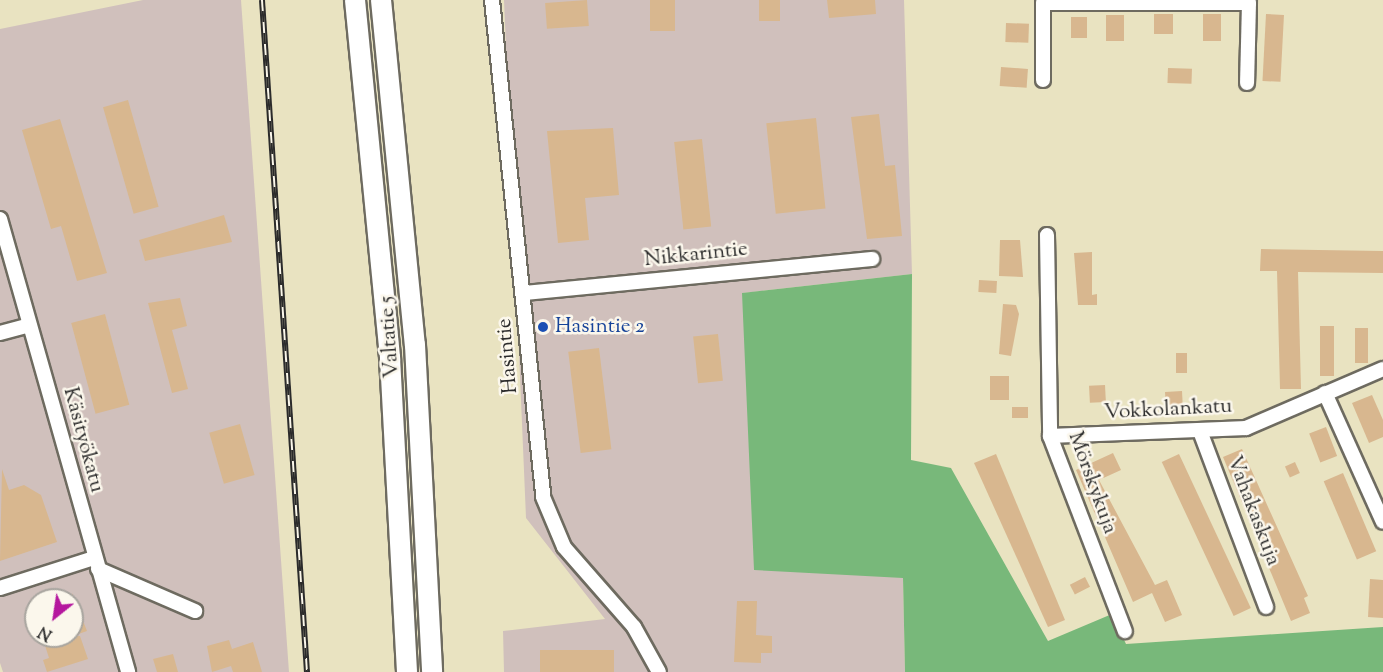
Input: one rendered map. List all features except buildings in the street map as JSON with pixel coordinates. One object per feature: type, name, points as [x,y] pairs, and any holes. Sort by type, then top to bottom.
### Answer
[{"type":"highway","name":"Valtatie 5","points":[[355,0],[390,358],[407,672]]},
{"type":"highway","name":"Valtatie 5","points":[[381,0],[416,345],[432,672]]},
{"type":"street","name":"Hasintie","points":[[492,0],[524,293],[543,497],[564,547],[634,627],[659,672]]},
{"type":"street","points":[[1044,80],[1043,3],[1164,1],[1249,3],[1247,83]]},
{"type":"street","name":"Käsityökatu","points":[[0,219],[128,672]]},
{"type":"street","name":"Mörskykuja","points":[[1047,235],[1050,436],[1125,631]]},
{"type":"street","name":"Nikkarintie","points":[[524,293],[872,259]]},
{"type":"street","points":[[0,333],[29,325]]},
{"type":"street","name":"Vokkolankatu","points":[[1050,436],[1246,428],[1383,369]]},
{"type":"street","points":[[1325,393],[1383,522]]},
{"type":"street","name":"Vahakaskuja","points":[[1200,431],[1266,607]]},
{"type":"street","points":[[0,588],[96,563],[195,611]]},
{"type":"shaded area","points":[[143,0],[241,0],[289,672],[3,672],[0,663],[0,29]]},
{"type":"shaded area","points":[[504,0],[904,0],[912,274],[743,293],[903,578],[905,672],[504,672],[503,631],[605,619],[526,518]]},
{"type":"green space","points":[[912,274],[911,460],[951,468],[1048,641],[1112,614],[1126,644],[1383,627],[1383,672],[905,672],[903,578],[754,570],[742,293]]},
{"type":"railway","points":[[262,0],[307,672]]},
{"type":"place","name":"Hasintie 2","points":[[543,327]]}]
